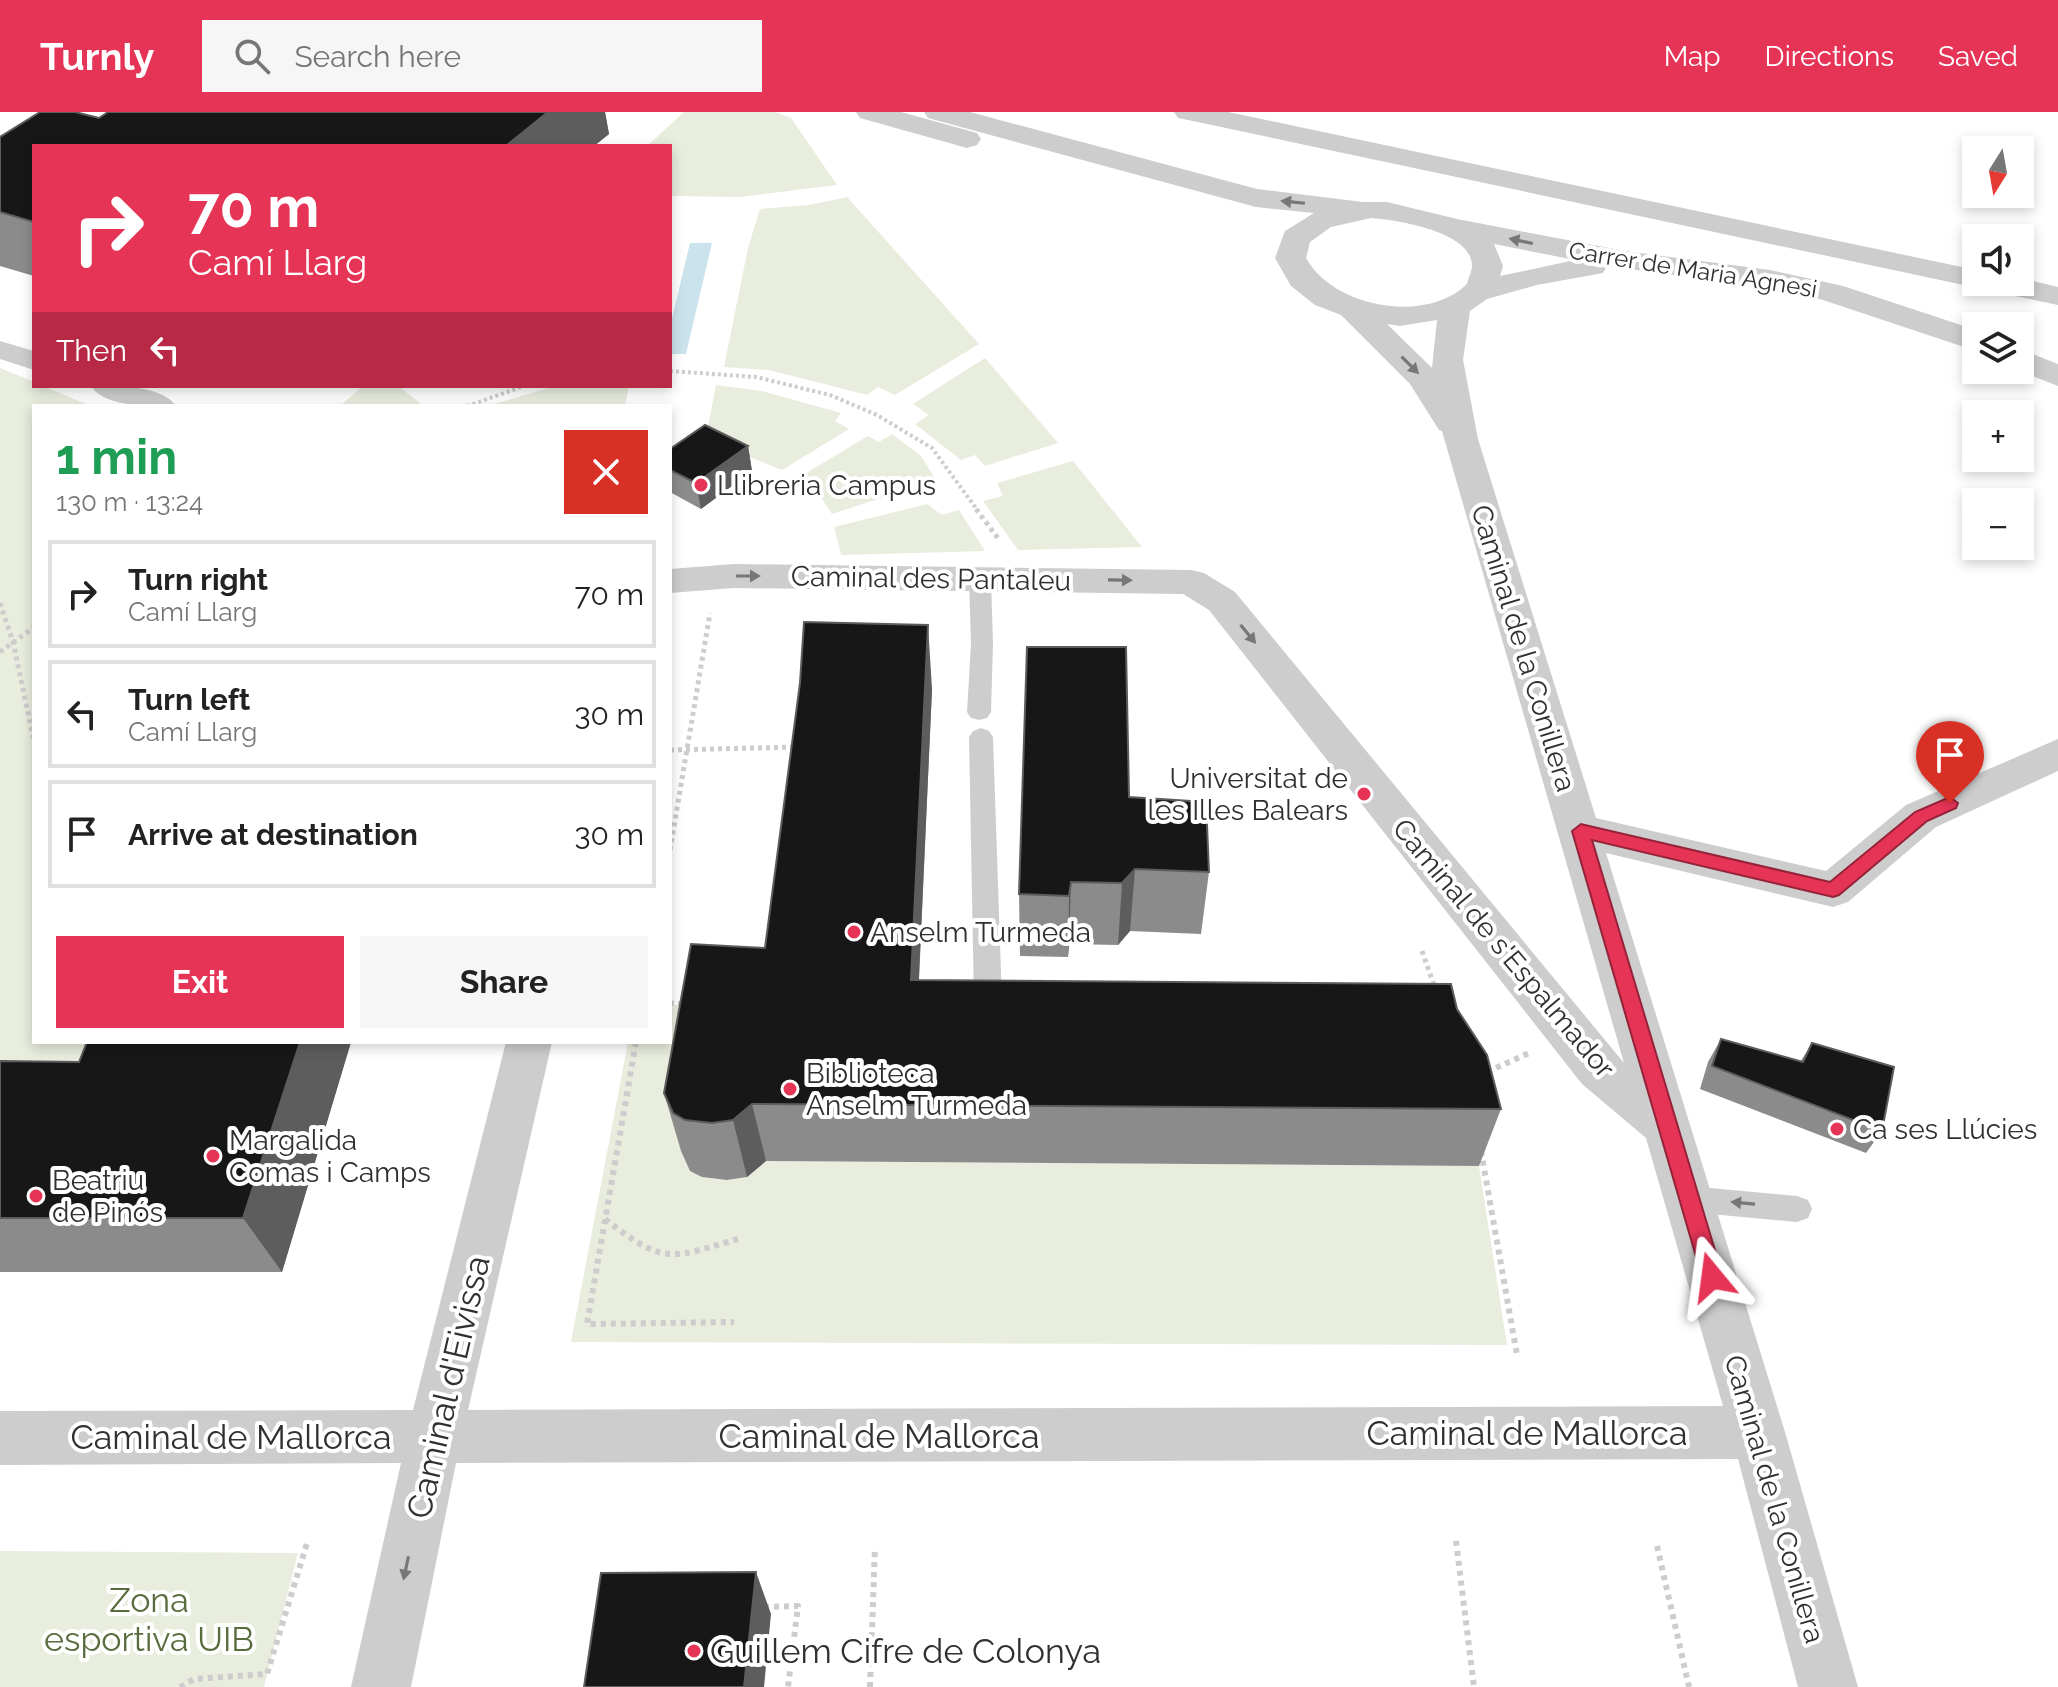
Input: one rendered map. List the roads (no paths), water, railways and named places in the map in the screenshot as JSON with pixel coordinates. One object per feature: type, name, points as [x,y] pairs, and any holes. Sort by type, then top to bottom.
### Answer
[{"type":"street","points":[[870,112],[1162,193],[1268,234],[1302,231],[1320,220],[1344,212],[1371,209]]},
{"type":"street","points":[[938,112],[1256,198],[1371,209]]},
{"type":"street","points":[[1188,112],[1962,276]]},
{"type":"street","points":[[1413,214],[1431,163]]},
{"type":"street","name":"Carrer de Maria Agnesi","points":[[1371,209],[1413,214],[1452,227],[1625,260],[1770,279],[1832,293],[1962,336]]},
{"type":"street","points":[[1452,227],[1473,241],[1485,258],[1487,275],[1466,299],[1447,360],[1461,439]]},
{"type":"street","points":[[1268,234],[1290,259],[1292,267],[1309,289],[1354,310],[1407,316],[1533,276],[1625,260]]},
{"type":"street","points":[[2034,291],[2058,296]]},
{"type":"street","points":[[1354,310],[1423,378],[1461,439]]},
{"type":"street","points":[[0,349],[32,360]]},
{"type":"street","points":[[2034,365],[2058,376]]},
{"type":"street","points":[[111,388],[155,404]]},
{"type":"street","name":"Caminal de la Conillera","points":[[1461,439],[1581,831],[1758,1432],[1828,1687]]},
{"type":"street","name":"Caminal des Pantaleu","points":[[672,581],[734,576],[1191,582]]},
{"type":"street","name":"Caminal de s'Espalmador","points":[[1191,582],[1222,601],[1599,1070],[1667,1127]]},
{"type":"street","points":[[1581,831],[1833,890],[1921,816],[2058,754]]},
{"type":"street","name":"Caminal d'Eivissa","points":[[381,1687],[434,1437],[529,1044]]},
{"type":"street","name":"Caminal de Mallorca","points":[[0,1438],[1758,1432]]},
{"type":"lane","points":[[980,579],[980,724],[988,1002]]},
{"type":"lane","points":[[1689,1199],[1797,1209]]},
{"type":"water","points":[[690,243],[712,243],[686,354],[672,354],[672,319]]},
{"type":"place","name":"Llibreria Campus","points":[[701,485]]},
{"type":"place","name":"Universitat de les Illes Balears","points":[[1364,794]]},
{"type":"place","name":"Anselm Turmeda","points":[[854,932]]},
{"type":"place","name":"Biblioteca Anselm Turmeda","points":[[790,1089]]},
{"type":"place","name":"Ca ses Llúcies","points":[[1837,1129]]},
{"type":"place","name":"Margalida Comas i Camps","points":[[213,1156]]},
{"type":"place","name":"Beatriu de Pinós","points":[[36,1196]]},
{"type":"place","name":"Guillem Cifre de Colonya","points":[[694,1651]]},
{"type":"park label","name":"Zona esportiva UIB","points":[[149,1620]]}]
